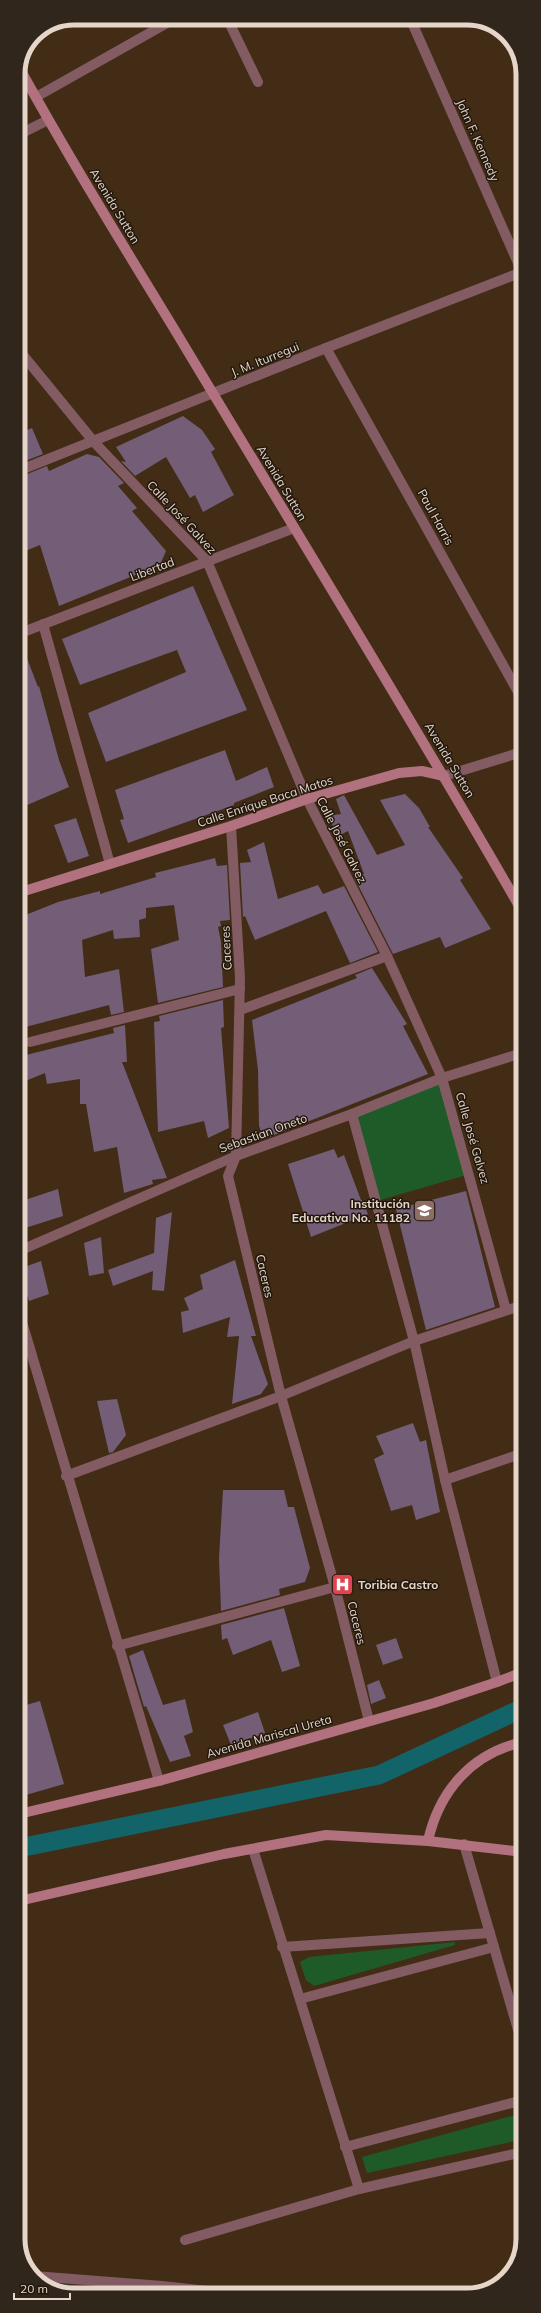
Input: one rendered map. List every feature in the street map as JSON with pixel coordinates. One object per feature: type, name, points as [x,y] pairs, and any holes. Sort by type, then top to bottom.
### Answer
[{"type":"street","points":[[36,97],[164,25]]},
{"type":"street","points":[[230,25],[258,82]]},
{"type":"street","name":"John F. Kennedy","points":[[413,25],[516,258]]},
{"type":"street","name":"Avenida Sutton","points":[[25,77],[48,120],[444,776],[516,901]]},
{"type":"street","points":[[25,132],[48,120]]},
{"type":"street","name":"J. M. Iturregui","points":[[25,468],[326,348],[516,274]]},
{"type":"street","name":"Paul Harris","points":[[326,348],[516,688]]},
{"type":"street","name":"Calle José Galvez","points":[[25,358],[94,442],[207,561],[307,799],[387,956],[442,1078],[506,1310]]},
{"type":"street","name":"Libertad","points":[[25,631],[294,528]]},
{"type":"street","points":[[43,624],[110,864]]},
{"type":"street","name":"Calle Enrique Baca Matos","points":[[25,891],[231,826],[307,799],[399,773],[422,772],[444,776],[516,754]]},
{"type":"street","name":"Caceres","points":[[231,826],[240,1010],[236,1156],[228,1176],[281,1396],[335,1587],[369,1721]]},
{"type":"street","points":[[240,1010],[387,956]]},
{"type":"street","points":[[30,1042],[240,989]]},
{"type":"street","name":"Sebastian Oneto","points":[[25,1248],[236,1156],[352,1114],[442,1078],[516,1055]]},
{"type":"street","points":[[352,1114],[414,1341],[445,1480],[497,1682]]},
{"type":"street","points":[[66,1476],[281,1396],[414,1341],[516,1307]]},
{"type":"street","points":[[25,1333],[66,1476],[159,1781]]},
{"type":"street","points":[[445,1480],[516,1455]]},
{"type":"street","points":[[117,1646],[335,1587]]},
{"type":"street","name":"Avenida Mariscal Ureta","points":[[25,1813],[159,1781],[369,1721],[497,1682],[516,1675]]},
{"type":"street","points":[[428,1841],[438,1808],[456,1780],[482,1758],[496,1750],[516,1744]]},
{"type":"street","points":[[25,1900],[132,1874],[326,1835],[464,1844],[516,1851]]},
{"type":"street","points":[[464,1844],[516,2023]]},
{"type":"street","points":[[254,1849],[282,1947],[300,1999],[359,2189]]},
{"type":"street","points":[[282,1947],[490,1933]]},
{"type":"street","points":[[300,1999],[494,1947]]},
{"type":"street","points":[[345,2147],[516,2102]]},
{"type":"street","points":[[185,2240],[359,2189],[516,2154]]},
{"type":"street","points":[[43,2277],[180,2288]]},
{"type":"green space","points":[[442,1078],[470,1174],[377,1201],[352,1114]]},
{"type":"green space","points":[[455,1942],[455,1945],[314,1986],[306,1980],[300,1962],[309,1957]]},
{"type":"green space","points":[[515,2115],[516,2141],[367,2173],[362,2157]]},
{"type":"building","points":[[183,416],[202,430],[215,449],[211,452],[234,495],[203,512],[195,495],[190,498],[166,457],[135,476],[121,461],[126,462],[116,447]]},
{"type":"building","points":[[32,428],[43,454],[25,461],[25,431]]},
{"type":"building","points":[[87,454],[99,457],[124,483],[118,486],[137,508],[132,511],[166,551],[160,565],[59,606],[40,545],[25,551],[25,475],[47,466],[49,471]]},
{"type":"building","points":[[193,586],[247,710],[106,762],[88,713],[186,672],[177,650],[80,685],[62,639]]},
{"type":"building","points":[[25,653],[38,687],[39,686],[59,760],[69,787],[25,806]]},
{"type":"building","points":[[225,750],[236,781],[267,767],[274,787],[234,803],[234,805],[128,843],[120,820],[124,819],[115,790]]},
{"type":"building","points":[[405,794],[419,808],[430,827],[428,827],[463,878],[460,880],[491,929],[445,948],[440,937],[393,954],[354,877],[364,874],[348,831],[338,836],[328,816],[341,814],[336,799],[344,795],[377,855],[405,845],[380,800]]},
{"type":"building","points":[[76,818],[89,856],[68,863],[54,825]]},
{"type":"building","points":[[264,842],[278,899],[318,885],[323,894],[344,886],[378,952],[350,963],[326,911],[255,940],[245,916],[243,917],[240,863],[251,862],[247,850]]},
{"type":"building","points":[[215,858],[217,866],[227,865],[230,920],[220,921],[221,926],[218,927],[221,942],[223,987],[158,1003],[151,949],[179,940],[174,905],[146,908],[146,918],[139,920],[140,937],[114,939],[113,930],[82,940],[85,977],[119,969],[124,1012],[111,1015],[109,1005],[25,1027],[25,915],[58,902],[100,891],[100,894],[156,877],[155,873]]},
{"type":"building","points":[[372,968],[407,1024],[403,1026],[428,1074],[264,1139],[259,1126],[258,1070],[252,1020],[357,978],[355,975]]},
{"type":"building","points":[[223,1000],[224,1027],[221,1028],[229,1128],[208,1138],[204,1121],[158,1132],[154,1022],[160,1021],[159,1016]]},
{"type":"building","points":[[125,1025],[127,1062],[122,1062],[167,1178],[152,1180],[153,1184],[124,1193],[117,1147],[94,1152],[86,1104],[80,1104],[80,1079],[47,1084],[45,1073],[25,1081],[25,1055],[114,1033],[113,1028]]},
{"type":"building","points":[[334,1149],[338,1158],[344,1155],[361,1200],[368,1214],[311,1237],[288,1164]]},
{"type":"building","points":[[58,1189],[63,1216],[25,1228],[25,1200]]},
{"type":"building","points":[[466,1191],[495,1307],[426,1330],[396,1209]]},
{"type":"building","points":[[172,1212],[164,1291],[152,1290],[153,1271],[113,1286],[108,1270],[154,1253],[156,1218]]},
{"type":"building","points":[[101,1237],[104,1273],[89,1276],[84,1243]]},
{"type":"building","points":[[235,1260],[256,1336],[251,1336],[268,1384],[261,1394],[232,1404],[239,1336],[227,1337],[230,1317],[183,1333],[181,1312],[189,1310],[184,1298],[203,1289],[200,1275]]},
{"type":"building","points":[[41,1261],[49,1294],[29,1301],[25,1288],[25,1267]]},
{"type":"building","points":[[117,1399],[126,1435],[113,1452],[109,1453],[97,1401]]},
{"type":"building","points":[[413,1423],[420,1442],[426,1440],[440,1512],[416,1520],[412,1505],[391,1511],[374,1459],[384,1454],[376,1436]]},
{"type":"building","points":[[223,1490],[284,1490],[288,1507],[294,1507],[310,1568],[305,1582],[279,1589],[280,1595],[221,1611],[219,1558]]},
{"type":"building","points":[[284,1608],[300,1666],[282,1672],[271,1640],[233,1655],[227,1638],[222,1640],[221,1625]]},
{"type":"building","points":[[396,1638],[403,1658],[383,1665],[376,1645]]},
{"type":"building","points":[[143,1650],[163,1705],[185,1699],[193,1732],[184,1736],[191,1756],[170,1762],[146,1706],[144,1707],[129,1656]]},
{"type":"building","points":[[379,1680],[386,1698],[371,1704],[367,1685]]},
{"type":"building","points":[[40,1701],[64,1784],[26,1795],[25,1791],[25,1705]]},
{"type":"building","points":[[258,1712],[265,1733],[231,1745],[223,1725]]},
{"type":"waterway","points":[[25,1847],[379,1775],[516,1711]]},
{"type":"place","name":"Institución Educativa No. 11182","points":[[425,1210]]},
{"type":"place","name":"Toribia Castro","points":[[342,1584]]}]
